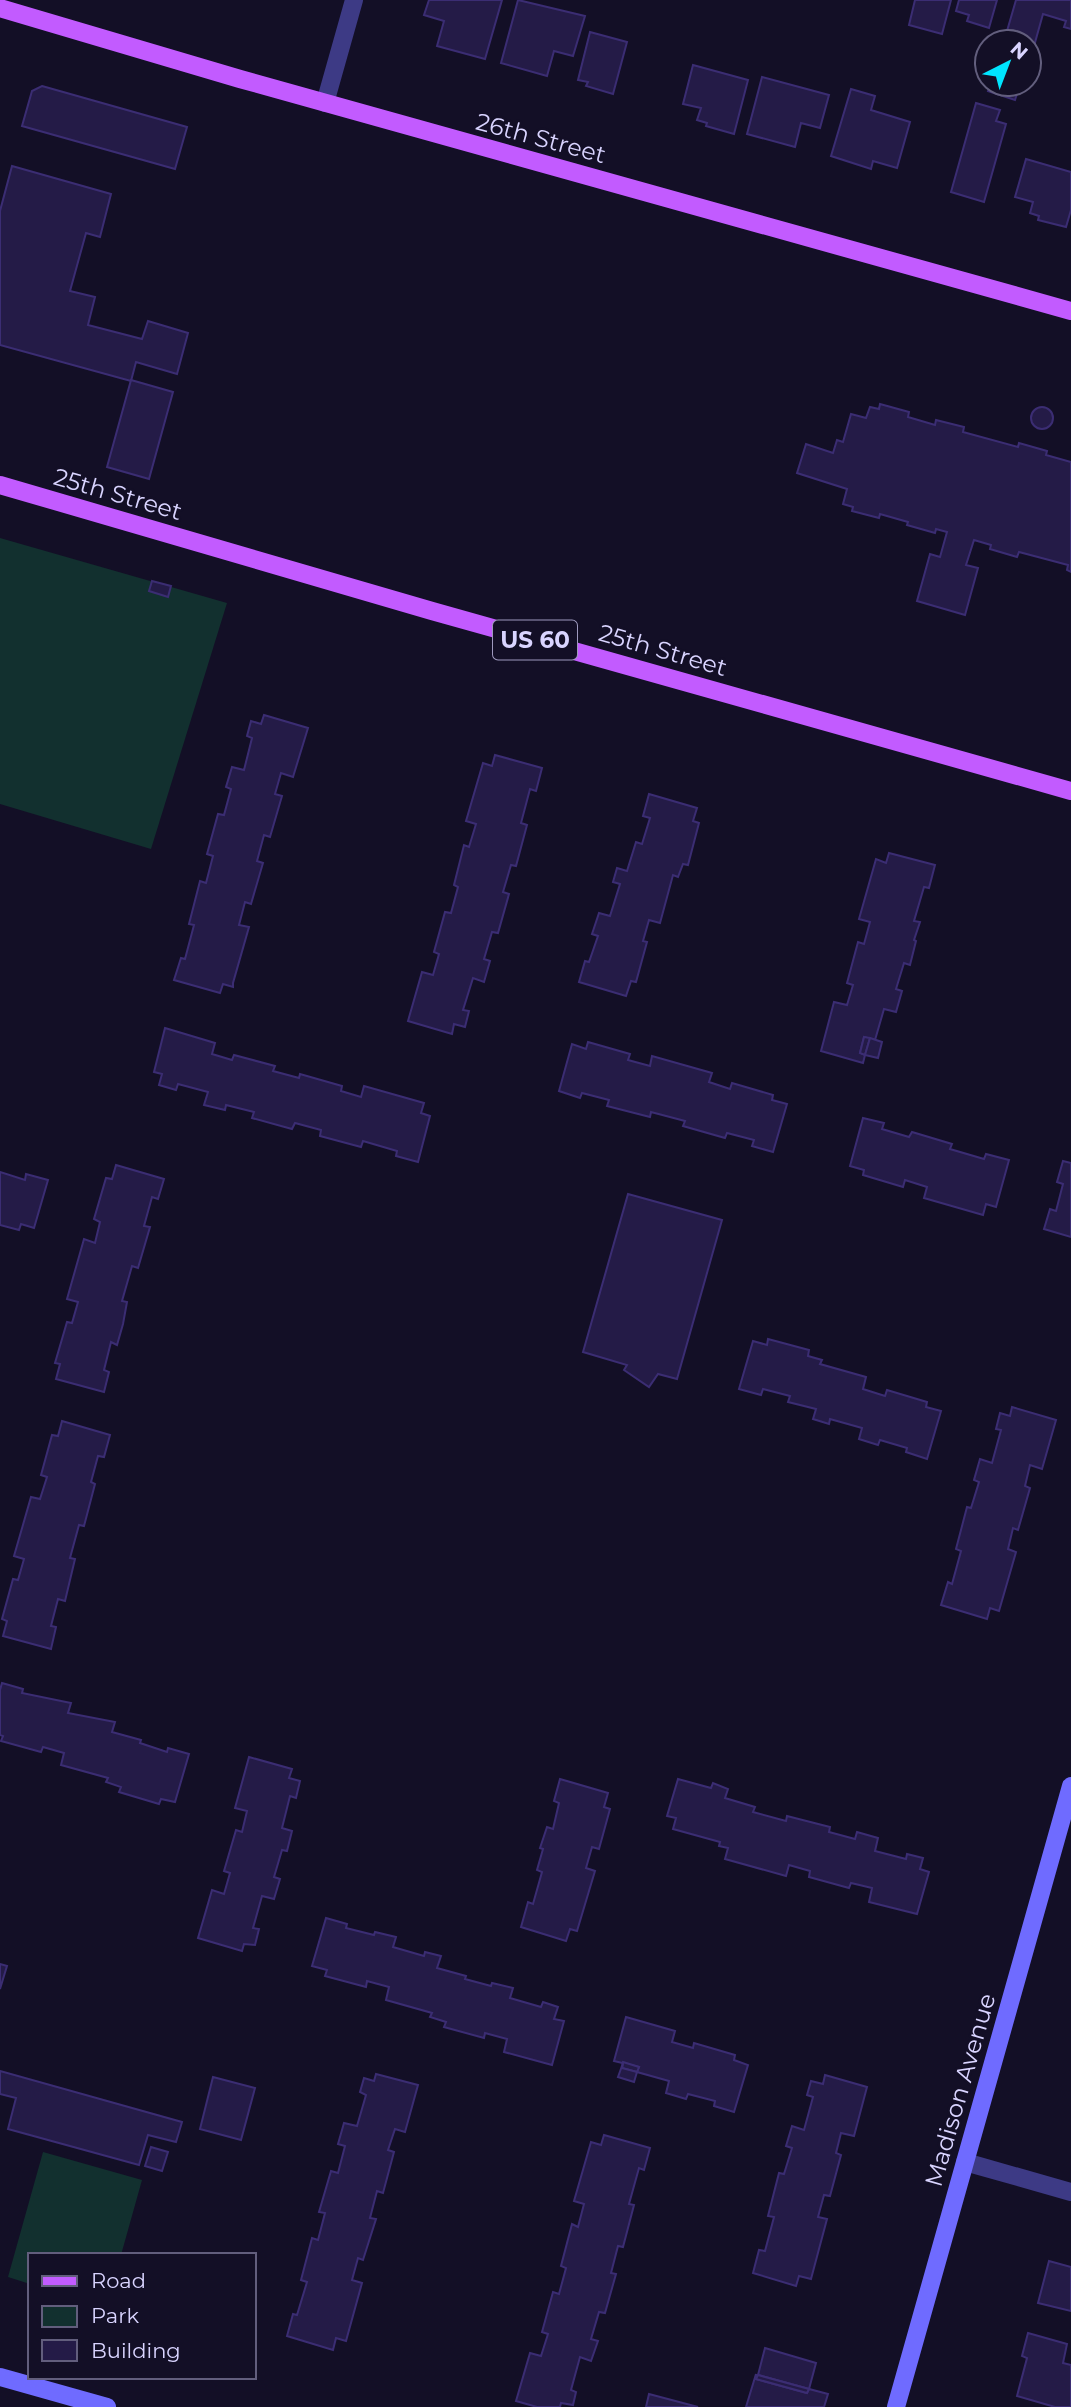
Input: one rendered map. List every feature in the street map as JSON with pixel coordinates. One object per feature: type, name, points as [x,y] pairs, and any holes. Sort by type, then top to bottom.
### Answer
[{"type":"main road","name":"26th Street","points":[[0,8],[325,103],[1071,311]]},
{"type":"main road","name":"25th Street","points":[[0,485],[432,611],[1071,790]]},
{"type":"street","points":[[325,103],[354,0]]},
{"type":"street","name":"Madison Avenue","points":[[896,2407],[1071,1786]]},
{"type":"street","points":[[965,2162],[1071,2192]]},
{"type":"street","points":[[0,2377],[107,2407]]},
{"type":"green space","points":[[0,538],[227,603],[151,849],[0,804]]},
{"type":"green space","points":[[43,2152],[142,2180],[122,2253],[28,2253],[28,2283],[8,2277]]},
{"type":"building","points":[[429,0],[502,0],[485,59],[437,46],[444,21],[424,15]]},
{"type":"building","points":[[518,0],[585,16],[573,56],[554,51],[547,76],[501,63]]},
{"type":"building","points":[[915,0],[951,0],[942,34],[909,25]]},
{"type":"building","points":[[959,0],[997,0],[989,28],[967,21],[969,15],[956,11]]},
{"type":"building","points":[[1016,0],[1071,0],[1071,29],[1064,27],[1066,21],[1043,14],[1039,28],[1008,28]]},
{"type":"building","points":[[590,32],[627,42],[613,94],[586,86],[588,82],[578,80]]},
{"type":"building","points":[[693,65],[748,80],[734,134],[706,126],[707,123],[697,120],[701,108],[683,104]]},
{"type":"building","points":[[762,77],[829,95],[820,128],[801,123],[795,147],[747,134]]},
{"type":"building","points":[[42,86],[187,127],[175,169],[22,126],[32,91]]},
{"type":"building","points":[[851,89],[875,96],[871,110],[910,122],[897,168],[873,161],[871,169],[831,156]]},
{"type":"building","points":[[976,103],[1000,110],[996,121],[1006,124],[984,202],[951,192]]},
{"type":"building","points":[[1026,159],[1071,172],[1071,210],[1066,227],[1038,220],[1039,216],[1030,213],[1033,202],[1015,197]]},
{"type":"building","points":[[12,166],[111,194],[100,237],[86,233],[70,291],[95,297],[88,325],[142,339],[148,321],[188,333],[177,374],[136,362],[131,381],[0,345],[0,211]]},
{"type":"building","points":[[131,380],[173,392],[149,479],[107,467]]},
{"type":"building","points":[[880,404],[909,412],[908,417],[935,425],[936,420],[964,427],[963,432],[1018,447],[1019,443],[1071,462],[1071,572],[1067,570],[1068,565],[1019,552],[1017,557],[990,549],[991,545],[974,540],[966,565],[978,568],[965,615],[917,601],[930,554],[940,557],[947,532],[936,529],[935,533],[880,514],[879,518],[852,511],[853,507],[843,504],[847,489],[797,473],[806,444],[833,453],[837,440],[843,442],[851,414],[866,418],[870,407],[879,409]]},
{"type":"building","points":[[1042,407],[1050,410],[1053,418],[1050,426],[1042,429],[1034,426],[1031,418],[1034,410]]},
{"type":"building","points":[[152,581],[171,586],[168,597],[149,591]]},
{"type":"building","points":[[264,715],[308,728],[293,777],[281,773],[275,794],[282,796],[270,837],[264,835],[257,861],[263,863],[251,904],[245,902],[239,925],[249,927],[233,987],[223,984],[220,993],[174,980],[181,958],[185,959],[194,925],[189,924],[200,881],[206,883],[213,856],[207,854],[218,814],[224,815],[231,789],[226,787],[232,767],[244,770],[252,738],[247,736],[251,721],[261,724]]},
{"type":"building","points":[[495,755],[542,768],[536,791],[530,789],[521,823],[527,825],[516,866],[511,865],[503,892],[509,894],[498,933],[492,932],[484,959],[490,961],[484,982],[473,978],[463,1010],[469,1011],[465,1027],[454,1024],[452,1034],[408,1021],[422,972],[433,975],[439,954],[434,952],[445,912],[451,913],[458,887],[454,885],[464,845],[469,847],[476,824],[466,821],[483,763],[492,766]]},
{"type":"building","points":[[649,794],[697,808],[693,821],[699,823],[688,865],[683,864],[678,877],[673,875],[660,923],[649,920],[643,941],[647,942],[636,982],[631,981],[626,996],[579,982],[585,961],[589,962],[598,936],[592,934],[599,913],[610,916],[620,884],[613,882],[617,868],[627,871],[636,842],[642,844],[650,818],[643,816]]},
{"type":"building","points":[[889,853],[935,865],[929,888],[924,887],[914,921],[920,922],[910,965],[904,963],[896,989],[902,991],[896,1012],[884,1009],[875,1040],[864,1037],[860,1053],[865,1055],[863,1063],[821,1051],[834,1002],[847,1005],[853,985],[847,983],[858,942],[864,944],[870,922],[859,919],[876,859],[886,863]]},
{"type":"building","points":[[165,1028],[215,1043],[212,1054],[232,1060],[234,1055],[275,1066],[273,1071],[299,1078],[300,1074],[342,1086],[341,1091],[361,1097],[364,1086],[424,1103],[421,1113],[430,1116],[418,1162],[396,1156],[397,1151],[363,1141],[361,1147],[320,1136],[321,1130],[295,1123],[292,1129],[252,1118],[254,1112],[226,1105],[225,1110],[204,1105],[208,1092],[178,1084],[176,1090],[159,1085],[162,1074],[154,1072]]},
{"type":"building","points":[[864,1037],[870,1038],[865,1055],[860,1053]]},
{"type":"building","points":[[870,1038],[882,1042],[878,1058],[865,1055]]},
{"type":"building","points":[[588,1042],[630,1054],[628,1060],[650,1066],[652,1056],[712,1073],[709,1082],[730,1089],[732,1083],[773,1095],[772,1100],[787,1104],[773,1152],[752,1146],[754,1140],[727,1133],[725,1138],[683,1126],[685,1121],[651,1112],[650,1117],[607,1106],[609,1100],[582,1093],[580,1098],[559,1091],[572,1044],[586,1049]]},
{"type":"building","points":[[863,1118],[884,1123],[882,1129],[909,1137],[912,1132],[952,1144],[950,1149],[984,1159],[986,1154],[1009,1160],[996,1207],[986,1204],[983,1215],[924,1198],[927,1187],[905,1180],[903,1187],[863,1175],[864,1170],[850,1166]]},
{"type":"building","points":[[1063,1161],[1071,1163],[1071,1237],[1044,1229],[1050,1209],[1056,1211],[1063,1184],[1057,1182]]},
{"type":"building","points":[[116,1165],[164,1179],[158,1199],[152,1197],[144,1226],[150,1227],[138,1268],[132,1266],[122,1301],[127,1302],[123,1324],[117,1345],[111,1342],[104,1370],[109,1372],[104,1392],[56,1379],[60,1364],[55,1363],[67,1322],[72,1323],[78,1302],[67,1299],[84,1239],[95,1243],[100,1222],[94,1219],[106,1178],[112,1179]]},
{"type":"building","points":[[0,1172],[25,1180],[26,1174],[48,1180],[34,1228],[21,1224],[19,1230],[0,1225]]},
{"type":"building","points":[[628,1194],[722,1220],[677,1379],[658,1374],[649,1387],[624,1370],[627,1365],[583,1352]]},
{"type":"building","points":[[768,1339],[809,1350],[808,1356],[822,1360],[820,1364],[866,1377],[863,1389],[885,1396],[887,1390],[927,1402],[926,1407],[941,1411],[927,1459],[906,1452],[907,1448],[880,1440],[878,1445],[859,1439],[862,1428],[830,1419],[829,1424],[813,1419],[816,1409],[788,1402],[790,1396],[763,1389],[761,1395],[739,1389],[753,1341],[767,1345]]},
{"type":"building","points":[[1012,1407],[1056,1420],[1042,1469],[1030,1465],[1025,1486],[1030,1488],[1018,1530],[1013,1528],[1008,1549],[1016,1552],[999,1611],[990,1608],[987,1619],[941,1605],[948,1582],[952,1584],[961,1551],[956,1549],[967,1507],[971,1508],[979,1482],[974,1480],[980,1459],[992,1463],[1001,1430],[996,1429],[1000,1413],[1010,1416]]},
{"type":"building","points":[[62,1421],[110,1435],[104,1457],[98,1456],[91,1482],[95,1484],[84,1526],[79,1525],[70,1558],[75,1559],[65,1601],[58,1599],[51,1626],[56,1627],[51,1649],[3,1636],[7,1621],[2,1619],[13,1579],[18,1580],[24,1559],[14,1556],[31,1497],[40,1499],[47,1477],[41,1475],[52,1435],[58,1436]]},
{"type":"building","points":[[2,1683],[23,1689],[22,1693],[71,1703],[68,1713],[115,1722],[112,1732],[141,1740],[140,1743],[167,1752],[168,1748],[189,1754],[175,1802],[161,1799],[159,1804],[119,1792],[121,1787],[106,1782],[108,1778],[61,1765],[64,1753],[43,1747],[41,1752],[1,1741]]},
{"type":"building","points":[[249,1757],[292,1769],[289,1778],[300,1781],[296,1798],[290,1796],[282,1828],[292,1831],[287,1851],[282,1850],[274,1877],[280,1879],[274,1899],[262,1896],[253,1928],[259,1929],[255,1945],[244,1944],[242,1951],[198,1938],[212,1890],[224,1894],[230,1873],[224,1871],[236,1830],[242,1832],[247,1811],[235,1808]]},
{"type":"building","points":[[560,1779],[608,1793],[604,1807],[610,1809],[599,1849],[592,1847],[586,1868],[595,1871],[577,1931],[570,1929],[566,1941],[521,1927],[528,1902],[533,1904],[542,1872],[537,1870],[543,1849],[540,1848],[547,1827],[553,1829],[559,1803],[554,1801]]},
{"type":"building","points":[[678,1779],[711,1788],[713,1783],[728,1789],[725,1798],[755,1807],[753,1812],[786,1821],[787,1816],[830,1827],[829,1832],[855,1839],[857,1832],[878,1838],[875,1851],[906,1859],[907,1854],[923,1858],[920,1869],[929,1872],[917,1914],[869,1902],[872,1888],[851,1883],[849,1888],[809,1877],[810,1871],[789,1865],[786,1876],[725,1859],[728,1848],[719,1846],[720,1842],[673,1829],[676,1818],[667,1816]]},
{"type":"building","points":[[326,1918],[347,1924],[346,1928],[396,1937],[393,1947],[424,1956],[425,1952],[441,1956],[437,1968],[491,1986],[492,1983],[513,1988],[510,1998],[541,2007],[543,2002],[558,2007],[554,2019],[564,2021],[552,2065],[504,2052],[507,2039],[485,2033],[484,2038],[444,2027],[446,2022],[430,2017],[432,2013],[386,2000],[389,1987],[367,1981],[366,1987],[325,1976],[327,1970],[312,1966]]},
{"type":"building","points":[[0,1964],[7,1966],[0,1989]]},
{"type":"building","points":[[626,2017],[675,2031],[672,2042],[693,2048],[694,2043],[735,2055],[734,2060],[748,2065],[734,2112],[714,2106],[715,2101],[688,2094],[686,2099],[666,2093],[669,2081],[637,2072],[639,2067],[614,2061]]},
{"type":"building","points":[[623,2062],[639,2067],[637,2072],[622,2068]]},
{"type":"building","points":[[623,2063],[622,2068],[637,2072],[634,2082],[618,2077]]},
{"type":"building","points":[[0,2071],[182,2122],[176,2142],[148,2135],[139,2165],[8,2129],[16,2098],[0,2094]]},
{"type":"building","points":[[376,2074],[418,2085],[405,2132],[395,2129],[388,2150],[394,2152],[383,2193],[377,2191],[370,2218],[376,2219],[363,2260],[358,2258],[352,2280],[362,2283],[346,2341],[336,2338],[333,2350],[287,2336],[307,2282],[301,2280],[312,2238],[318,2240],[325,2213],[319,2212],[331,2171],[338,2173],[345,2146],[338,2144],[344,2123],[357,2126],[366,2095],[360,2092],[364,2078],[374,2081]]},
{"type":"building","points":[[825,2075],[867,2087],[854,2136],[841,2133],[836,2153],[841,2155],[830,2196],[824,2195],[818,2217],[827,2219],[811,2279],[799,2276],[796,2286],[753,2273],[759,2250],[765,2251],[774,2217],[768,2216],[779,2173],[784,2174],[792,2148],[786,2146],[792,2126],[804,2130],[813,2097],[807,2095],[811,2081],[823,2084]]},
{"type":"building","points":[[213,2077],[255,2088],[241,2140],[200,2129]]},
{"type":"building","points":[[604,2135],[650,2148],[644,2170],[639,2168],[629,2204],[634,2205],[623,2247],[618,2246],[611,2273],[616,2274],[605,2313],[599,2312],[591,2339],[598,2341],[591,2361],[580,2357],[571,2390],[576,2392],[573,2405],[561,2403],[560,2407],[537,2407],[516,2401],[530,2353],[541,2356],[548,2334],[542,2332],[553,2292],[559,2294],[566,2268],[561,2266],[572,2224],[578,2227],[584,2204],[574,2201],[591,2142],[601,2145]]},
{"type":"building","points":[[151,2147],[168,2152],[162,2171],[145,2166]]},
{"type":"building","points":[[1049,2261],[1071,2267],[1071,2311],[1038,2303]]},
{"type":"building","points":[[1028,2333],[1067,2344],[1063,2363],[1071,2365],[1071,2407],[1055,2407],[1017,2396],[1027,2358],[1022,2356]]},
{"type":"building","points":[[765,2348],[816,2363],[809,2389],[758,2375]]},
{"type":"building","points":[[756,2374],[756,2379],[807,2393],[809,2389],[828,2394],[824,2407],[746,2407]]},
{"type":"building","points":[[758,2375],[809,2389],[807,2393],[756,2379]]},
{"type":"building","points":[[649,2394],[698,2407],[646,2407]]}]
